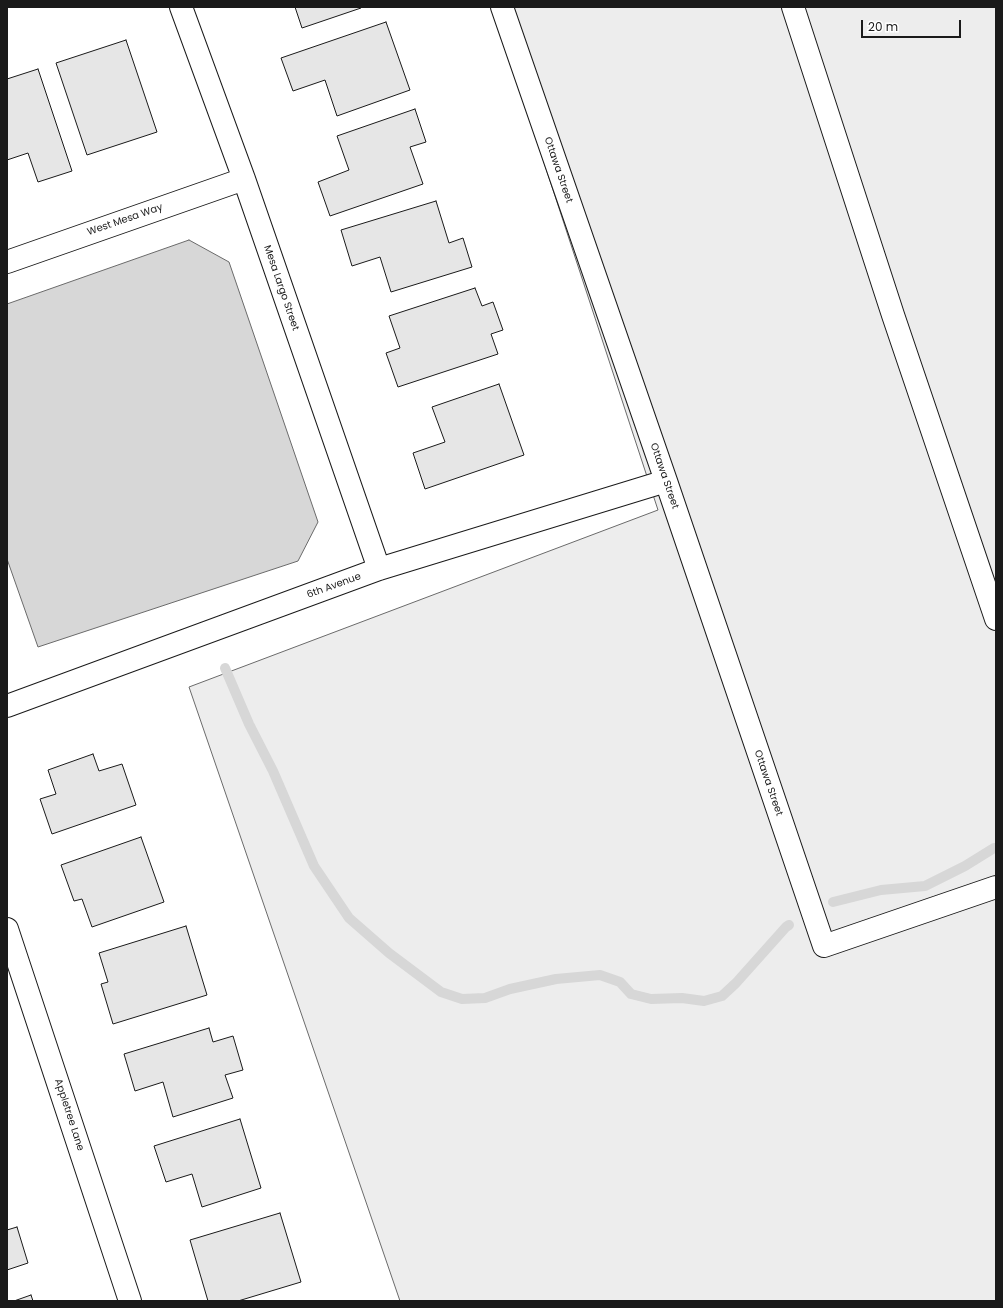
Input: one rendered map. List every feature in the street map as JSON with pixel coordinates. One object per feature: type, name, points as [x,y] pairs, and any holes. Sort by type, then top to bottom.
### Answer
[{"type":"street","name":"Mesa Largo Street","points":[[182,7],[244,179],[378,569]]},
{"type":"street","name":"Ottawa Street","points":[[502,7],[666,481],[824,946],[996,887]]},
{"type":"street","points":[[793,7],[891,308],[996,619]]},
{"type":"street","name":"West Mesa Way","points":[[7,262],[244,179]]},
{"type":"street","name":"6th Avenue","points":[[7,706],[378,569],[666,481]]},
{"type":"street","name":"Appletree Lane","points":[[7,929],[130,1301]]},
{"type":"shaded area","points":[[493,7],[996,7],[996,1301],[400,1301],[189,687],[658,510]]},
{"type":"shaded area","points":[[189,240],[229,262],[318,522],[298,561],[38,647],[7,559],[7,304]]},
{"type":"building","points":[[295,7],[361,7],[361,8],[302,28]]},
{"type":"building","points":[[386,22],[410,90],[337,116],[325,80],[293,91],[281,58]]},
{"type":"building","points":[[126,40],[157,132],[87,155],[56,63]]},
{"type":"building","points":[[38,69],[72,171],[38,182],[28,153],[7,160],[7,79]]},
{"type":"building","points":[[415,109],[426,142],[410,147],[423,184],[330,216],[318,182],[349,170],[337,136]]},
{"type":"building","points":[[436,201],[449,243],[463,238],[472,267],[391,292],[380,257],[352,266],[341,230]]},
{"type":"building","points":[[475,288],[482,306],[493,302],[503,330],[491,334],[498,354],[398,387],[386,353],[400,348],[389,316]]},
{"type":"building","points":[[499,384],[524,455],[425,489],[413,453],[445,442],[432,407]]},
{"type":"building","points":[[93,754],[99,771],[122,764],[136,805],[52,834],[40,799],[56,794],[48,770]]},
{"type":"building","points":[[141,837],[164,902],[92,927],[82,899],[74,901],[61,865]]},
{"type":"building","points":[[186,926],[207,995],[113,1024],[101,984],[108,982],[99,953]]},
{"type":"building","points":[[209,1028],[213,1042],[233,1036],[243,1070],[225,1075],[233,1098],[173,1117],[163,1082],[135,1091],[124,1054]]},
{"type":"building","points":[[240,1119],[261,1188],[202,1207],[192,1174],[166,1182],[154,1146]]},
{"type":"building","points":[[280,1213],[301,1282],[238,1301],[208,1301],[190,1240]]},
{"type":"building","points":[[17,1227],[28,1263],[7,1270],[7,1230]]},
{"type":"building","points":[[31,1295],[33,1301],[14,1301]]},
{"type":"waterway","points":[[225,668],[249,724],[273,771],[314,866],[349,918],[389,953],[441,992],[462,999],[485,998],[510,989],[556,979],[600,975],[620,982],[631,994],[651,999],[682,998],[704,1001],[722,996],[736,983],[789,925]]},
{"type":"waterway","points":[[833,902],[881,890],[925,886],[965,866],[996,848]]}]
